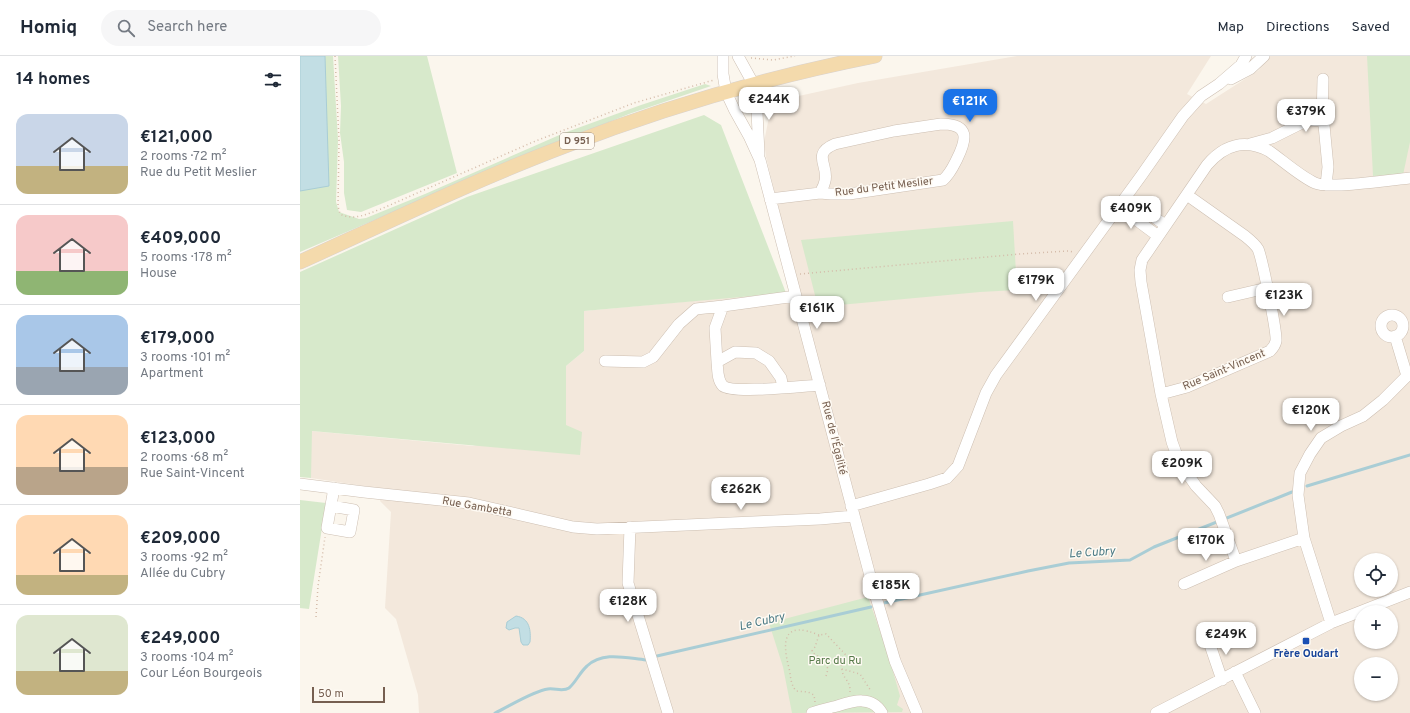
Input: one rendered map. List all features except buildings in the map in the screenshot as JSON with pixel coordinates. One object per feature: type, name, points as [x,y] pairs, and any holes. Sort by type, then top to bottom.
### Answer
[{"type":"main road","name":"D 951","points":[[300,262],[482,179],[564,146],[688,103],[726,92],[874,57]]},
{"type":"street","name":"Rue de l'Égalité","points":[[723,56],[726,92],[760,160]]},
{"type":"street","points":[[738,56],[754,85]]},
{"type":"street","points":[[1219,84],[1241,65],[1246,56]]},
{"type":"street","points":[[1219,84],[1243,73],[1264,56]]},
{"type":"street","points":[[1323,79],[1322,122],[1324,125],[1328,167],[1326,185]]},
{"type":"street","name":"Rue Gambetta","points":[[300,484],[469,503],[573,527],[597,529],[820,519],[853,511],[947,478],[958,466],[986,394],[996,375],[1119,207],[1183,116],[1201,96],[1219,84]]},
{"type":"street","name":"Rue de l'Égalité","points":[[754,85],[760,160],[770,199],[853,511],[895,661],[917,713]]},
{"type":"street","points":[[1236,561],[1220,514],[1189,476],[1176,453],[1172,442],[1161,394],[1140,270],[1142,260],[1165,225],[1215,156],[1233,146],[1249,144],[1272,138],[1308,120],[1322,122]]},
{"type":"street","name":"Rue du Petit Meslier","points":[[770,199],[820,193],[849,194],[943,180],[949,175],[962,148],[965,139],[964,135],[956,126],[941,124],[894,131],[827,147],[822,156],[826,181],[820,193]]},
{"type":"street","points":[[1249,144],[1270,151],[1316,184],[1326,185],[1410,178]]},
{"type":"street","name":"Rue Saint-Vincent","points":[[1161,394],[1187,387],[1270,351],[1276,340],[1260,253],[1256,246],[1245,236],[1188,195]]},
{"type":"street","points":[[1126,197],[1165,225]]},
{"type":"street","points":[[1119,207],[1158,236]]},
{"type":"street","points":[[1228,296],[1267,288]]},
{"type":"street","points":[[605,361],[643,362],[653,357],[679,324],[696,310],[796,296]]},
{"type":"street","points":[[723,306],[715,328],[716,362],[719,380],[724,386],[733,390],[820,385]]},
{"type":"street","points":[[1331,623],[1304,538],[1298,495],[1300,473],[1310,454],[1321,438],[1363,416],[1383,400],[1408,374],[1395,336]]},
{"type":"street","points":[[716,362],[735,352],[756,354],[769,361],[781,378],[783,388]]},
{"type":"street","points":[[331,506],[354,510],[350,532],[327,528],[334,488]]},
{"type":"street","points":[[630,527],[628,583],[668,713]]},
{"type":"street","points":[[1184,584],[1236,561],[1304,538]]},
{"type":"street","points":[[1156,713],[1331,623],[1410,592]]},
{"type":"street","points":[[1208,640],[1222,680]]},
{"type":"street","points":[[1235,672],[1255,713]]},
{"type":"street","points":[[815,712],[861,700],[871,703],[879,708],[882,713]]},
{"type":"path","points":[[335,56],[339,140],[338,206],[340,214],[350,218],[381,209],[533,142],[634,103],[707,81],[724,78]]},
{"type":"path","points":[[750,58],[773,60],[794,56]]},
{"type":"path","points":[[790,275],[1020,254],[1069,251],[1084,255]]},
{"type":"path","points":[[316,617],[318,586],[327,528]]},
{"type":"path","points":[[815,712],[814,695],[808,692],[796,691],[792,686],[786,659],[785,641],[787,635],[800,629],[819,635],[826,634],[845,654],[841,667],[842,673],[851,686],[850,702]]},
{"type":"path","points":[[819,635],[812,651],[824,660],[827,665],[828,672],[826,676]]},
{"type":"path","points":[[842,669],[860,674],[872,692],[871,703]]},
{"type":"shaded area","points":[[1017,56],[1211,56],[1187,94],[1206,104],[1259,70],[1269,56],[1410,56],[1410,713],[419,713],[418,695],[396,619],[385,608],[391,512],[380,501],[384,489],[311,478],[311,431],[473,446],[566,426],[566,366],[584,351],[584,311],[799,291],[766,157],[764,142],[771,107],[776,101],[858,83]]},
{"type":"green space","points":[[300,56],[333,56],[338,140],[336,202],[339,212],[359,219],[366,218],[425,194],[564,133],[705,84],[711,86],[629,114],[519,158],[300,252]]},
{"type":"green space","points":[[338,56],[427,56],[457,173],[361,212],[347,210],[344,193],[344,162],[340,133],[341,106]]},
{"type":"green space","points":[[1367,56],[1410,56],[1410,142],[1403,175],[1373,176]]},
{"type":"green space","points":[[704,115],[721,125],[786,293],[584,311],[584,351],[566,366],[566,425],[582,432],[580,455],[312,431],[311,478],[300,477],[300,272],[467,197]]},
{"type":"green space","points":[[1013,221],[1017,290],[818,307],[801,240]]},
{"type":"green space","points":[[300,500],[326,503],[309,609],[300,608]]},
{"type":"green space","name":"Parc du Ru","points":[[868,597],[888,654],[900,696],[897,705],[903,709],[902,712],[792,713],[783,667],[769,623]]},
{"type":"water","points":[[300,56],[325,56],[329,186],[300,191]]},
{"type":"water","points":[[516,616],[524,619],[529,626],[530,642],[528,645],[523,645],[521,642],[519,628],[509,630],[506,628],[507,622]]},
{"type":"waterway","name":"Le Cubry","points":[[1307,486],[1410,455]]},
{"type":"waterway","name":"Le Cubry","points":[[884,603],[1069,563],[1130,560],[1154,547],[1292,492]]},
{"type":"waterway","name":"Le Cubry","points":[[657,656],[871,607]]},
{"type":"waterway","name":"Le Cubry","points":[[495,713],[542,690],[564,690],[569,688],[587,666],[600,658],[623,657],[646,660]]},
{"type":"place","name":"Frère Oudart","points":[[1306,641]]}]
